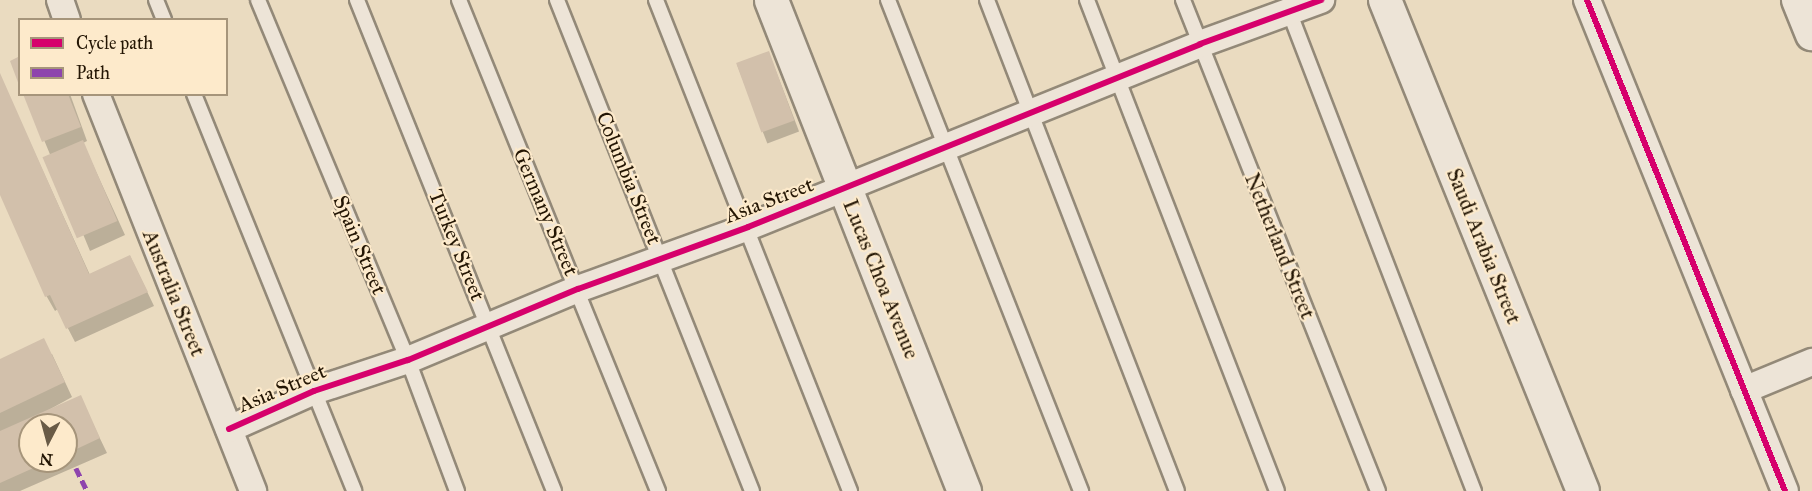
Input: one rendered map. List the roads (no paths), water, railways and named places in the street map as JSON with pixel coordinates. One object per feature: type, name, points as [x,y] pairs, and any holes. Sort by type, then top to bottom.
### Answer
[{"type":"main road","name":"Lucas Choa Avenue","points":[[771,0],[964,491]]},
{"type":"street","points":[[60,0],[66,18]]},
{"type":"street","name":"Asia Street","points":[[229,429],[314,391],[408,360],[578,289],[748,227],[1200,44],[1287,6],[1321,0]]},
{"type":"street","name":"Saudi Arabia Street","points":[[1385,0],[1583,491]]},
{"type":"street","points":[[1587,0],[1785,491]]},
{"type":"street","points":[[1798,0],[1812,34]]},
{"type":"street","name":"Australia Street","points":[[97,96],[253,491]]},
{"type":"street","points":[[1744,390],[1812,362]]},
{"type":"lane","points":[[156,0],[163,18]]},
{"type":"lane","name":"Spain Street","points":[[258,0],[408,360],[457,491]]},
{"type":"lane","name":"Turkey Street","points":[[357,0],[491,327],[554,491]]},
{"type":"lane","name":"Germany Street","points":[[459,0],[658,491]]},
{"type":"lane","name":"Columbia Street","points":[[557,0],[662,259],[752,491]]},
{"type":"lane","points":[[656,0],[748,227],[850,491]]},
{"type":"lane","points":[[888,0],[1081,491]]},
{"type":"lane","points":[[987,0],[1033,112],[1177,491]]},
{"type":"lane","points":[[1087,0],[1277,491]]},
{"type":"lane","name":"Netherland Street","points":[[1183,0],[1378,491]]},
{"type":"lane","points":[[1287,6],[1474,491]]},
{"type":"lane","points":[[195,96],[354,491]]}]
